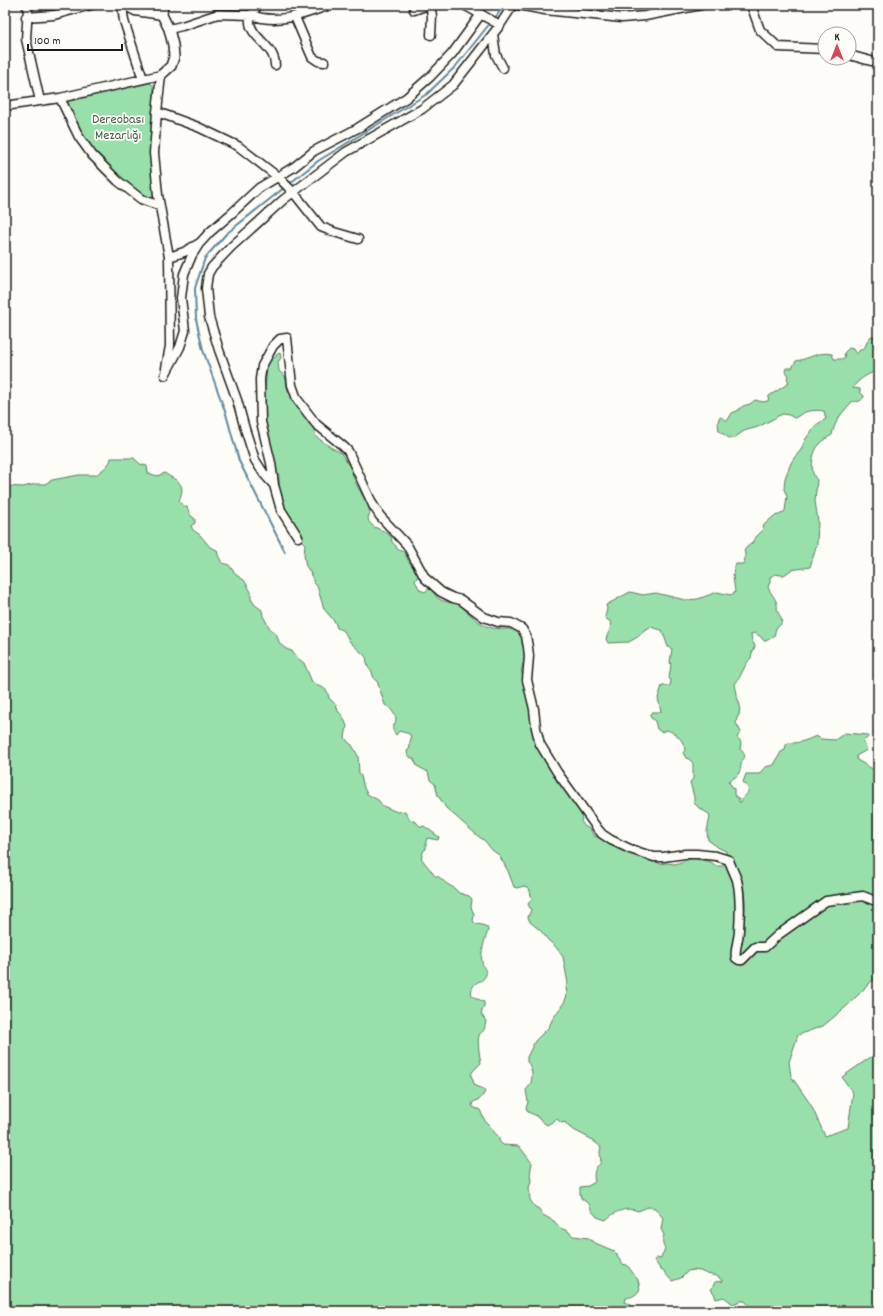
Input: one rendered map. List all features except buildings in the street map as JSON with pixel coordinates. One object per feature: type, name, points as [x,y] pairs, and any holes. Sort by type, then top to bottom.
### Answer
[{"type":"street","points":[[26,5],[28,8],[26,17],[26,39],[40,101]]},
{"type":"street","points":[[26,17],[54,15],[91,5]]},
{"type":"street","points":[[123,5],[134,11],[162,15]]},
{"type":"street","points":[[123,5],[124,21],[143,79]]},
{"type":"street","points":[[5,106],[60,98],[161,75],[171,66],[174,57],[169,29],[162,15],[163,5]]},
{"type":"street","points":[[258,5],[251,15],[250,20],[252,28],[273,56],[275,65]]},
{"type":"street","points":[[169,29],[218,14],[251,15],[276,19],[295,17],[330,5]]},
{"type":"street","points":[[414,10],[429,5],[432,16],[431,35]]},
{"type":"street","points":[[464,5],[500,25]]},
{"type":"street","points":[[274,485],[264,474],[255,460],[237,400],[219,350],[209,317],[206,295],[206,280],[208,274],[212,267],[231,247],[283,200],[346,152],[422,109],[453,85],[500,25],[513,5]]},
{"type":"street","points":[[518,5],[622,18],[645,16],[701,5]]},
{"type":"street","points":[[751,5],[760,30],[778,46],[817,48]]},
{"type":"street","points":[[161,75],[154,154],[158,195],[169,257],[170,346],[165,374],[180,347],[185,331],[181,298],[184,274],[192,255],[199,244],[210,232],[259,188],[294,167],[314,151],[358,128],[406,98],[430,77],[452,54],[481,14]]},
{"type":"street","points":[[295,17],[312,57],[318,61],[324,62]]},
{"type":"street","points":[[493,34],[496,55],[503,68]]},
{"type":"street","points":[[857,57],[871,61]]},
{"type":"street","points":[[60,98],[79,137],[92,155],[118,181],[141,199],[160,206]]},
{"type":"street","points":[[157,112],[198,127],[238,146],[278,177],[294,193],[321,227],[358,239]]},
{"type":"street","points":[[169,257],[184,252],[199,244]]},
{"type":"street","points":[[298,536],[281,510],[274,485],[271,462],[261,422],[260,379],[262,366],[273,346],[280,339],[287,338],[292,386],[297,399],[316,424],[348,451],[373,505],[380,516],[406,544],[425,578],[441,592],[461,600],[484,617],[498,622],[511,623],[522,629],[526,636],[528,647],[529,656],[527,680],[540,744],[584,813],[602,834],[630,849],[654,857],[697,854],[716,856],[729,860],[737,881],[739,897],[739,930],[738,942],[735,951],[736,958],[738,960],[742,960],[755,947],[765,947],[778,935],[826,901],[863,896],[878,902]]},
{"type":"green space","name":"Dereobası Mezarlığı","points":[[150,83],[154,86],[155,199],[149,201],[124,183],[89,147],[78,130],[65,102]]},
{"type":"green space","points":[[872,336],[878,338],[878,371],[864,377],[855,385],[853,388],[860,389],[860,392],[864,397],[859,401],[853,401],[846,409],[837,421],[832,435],[820,444],[813,457],[812,468],[817,480],[815,501],[818,521],[817,544],[810,567],[791,570],[784,575],[776,574],[770,577],[768,587],[776,601],[777,610],[782,622],[776,628],[774,636],[766,641],[755,633],[751,634],[752,641],[755,646],[751,658],[735,684],[740,705],[736,723],[741,732],[737,737],[741,742],[740,749],[745,756],[741,762],[739,773],[736,777],[728,781],[734,789],[734,795],[739,799],[739,802],[741,802],[748,792],[748,788],[743,782],[746,774],[759,774],[765,767],[774,765],[781,752],[785,750],[788,743],[795,743],[816,736],[821,739],[835,740],[845,733],[868,735],[863,742],[867,749],[856,756],[857,760],[878,772],[878,985],[873,980],[847,1006],[823,1026],[798,1035],[789,1062],[791,1076],[811,1105],[825,1136],[848,1128],[853,1093],[842,1077],[878,1052],[878,1311],[758,1311],[750,1307],[745,1301],[740,1301],[733,1304],[724,1297],[716,1299],[711,1290],[715,1282],[723,1281],[717,1276],[693,1270],[688,1271],[681,1278],[672,1281],[663,1271],[660,1270],[654,1260],[657,1258],[660,1259],[665,1249],[663,1245],[664,1235],[661,1229],[663,1218],[655,1208],[648,1207],[638,1211],[629,1209],[620,1211],[616,1212],[606,1220],[597,1217],[591,1210],[590,1205],[581,1198],[580,1187],[588,1186],[595,1182],[595,1171],[601,1163],[601,1147],[591,1139],[570,1128],[565,1122],[561,1123],[557,1119],[547,1125],[537,1116],[528,1112],[526,1108],[528,1102],[526,1090],[531,1084],[532,1072],[527,1062],[527,1057],[535,1041],[549,1027],[565,1001],[567,995],[566,987],[568,983],[563,957],[541,931],[530,922],[528,917],[531,910],[528,904],[532,899],[529,888],[524,886],[517,888],[514,887],[508,871],[499,855],[446,808],[438,796],[435,784],[430,780],[428,772],[417,766],[414,759],[408,756],[407,751],[410,748],[409,745],[411,739],[410,734],[399,731],[396,735],[394,732],[393,728],[396,720],[395,716],[391,709],[385,705],[377,681],[374,679],[372,672],[368,667],[366,657],[350,642],[344,631],[337,628],[335,622],[324,609],[317,586],[306,566],[304,556],[305,544],[285,515],[277,491],[279,487],[279,476],[271,461],[263,407],[267,369],[269,359],[276,357],[277,354],[280,353],[281,358],[278,362],[279,371],[285,376],[288,391],[294,404],[305,416],[309,424],[315,429],[315,436],[341,453],[351,469],[355,482],[368,505],[370,513],[368,518],[369,522],[374,527],[386,532],[391,537],[392,542],[397,549],[404,552],[418,576],[415,581],[420,590],[425,592],[428,589],[433,590],[438,598],[461,605],[482,624],[497,629],[515,629],[523,637],[522,644],[525,651],[525,658],[521,671],[528,696],[534,735],[532,740],[540,750],[557,782],[568,791],[568,796],[573,800],[573,803],[581,813],[581,821],[584,826],[590,829],[594,836],[603,839],[618,849],[637,857],[649,859],[661,864],[675,864],[693,858],[711,862],[716,866],[723,866],[725,863],[726,851],[708,840],[707,831],[710,817],[709,814],[694,803],[690,782],[693,779],[693,763],[686,758],[683,753],[685,750],[684,746],[679,737],[667,730],[661,732],[657,729],[655,721],[651,718],[650,714],[652,712],[661,712],[658,698],[662,686],[670,686],[671,681],[669,678],[672,649],[668,647],[662,630],[650,627],[629,642],[608,643],[606,639],[610,628],[610,621],[605,617],[607,609],[606,605],[630,592],[643,595],[656,593],[685,600],[698,599],[717,592],[731,595],[735,592],[733,574],[734,567],[736,564],[743,564],[745,558],[744,551],[762,531],[764,525],[774,516],[785,511],[787,496],[784,489],[785,478],[791,463],[801,450],[805,440],[816,425],[826,419],[824,411],[808,411],[794,418],[783,414],[758,427],[744,431],[734,438],[729,438],[719,431],[719,418],[721,417],[728,420],[732,413],[755,400],[763,402],[768,401],[769,396],[789,383],[787,378],[788,376],[785,371],[786,368],[792,368],[796,361],[818,354],[827,353],[832,354],[834,359],[842,359],[845,357],[844,353],[849,348],[853,349],[856,354],[860,350],[864,349],[869,338]]},
{"type":"green space","points":[[111,458],[134,458],[140,464],[147,466],[148,473],[157,476],[165,473],[180,483],[182,489],[179,502],[187,507],[190,515],[195,519],[195,523],[191,526],[193,530],[200,535],[210,547],[217,550],[222,563],[229,565],[236,575],[244,580],[251,592],[251,599],[255,605],[262,610],[263,616],[270,629],[277,635],[280,643],[286,649],[292,651],[295,656],[304,663],[312,682],[327,691],[329,698],[336,705],[347,726],[345,738],[352,745],[358,756],[359,773],[367,794],[378,800],[383,806],[397,812],[405,811],[410,820],[416,822],[421,827],[424,826],[439,837],[438,840],[427,838],[426,849],[424,850],[421,858],[435,876],[439,877],[459,893],[469,896],[472,899],[471,907],[474,915],[473,921],[476,924],[487,927],[488,931],[484,942],[482,955],[482,962],[486,976],[472,988],[472,996],[484,1002],[481,1014],[486,1021],[484,1029],[478,1038],[481,1063],[471,1075],[475,1086],[483,1089],[485,1092],[481,1098],[472,1103],[473,1107],[480,1110],[485,1121],[499,1137],[499,1141],[503,1145],[519,1146],[532,1163],[529,1188],[530,1200],[535,1207],[539,1209],[543,1215],[554,1221],[560,1228],[568,1231],[573,1236],[589,1238],[593,1242],[614,1251],[622,1264],[627,1265],[638,1280],[640,1289],[634,1295],[626,1298],[625,1302],[630,1304],[632,1308],[640,1311],[5,1311],[5,486],[23,487],[36,484],[45,484],[52,480],[79,475],[96,475],[105,468],[110,462]]},
{"type":"waterway","points":[[494,19],[505,5]]},
{"type":"waterway","points":[[289,184],[318,161],[427,94],[456,66],[491,22]]},
{"type":"waterway","points":[[285,187],[226,234],[205,258],[195,288],[196,319],[203,350],[226,414],[239,461],[285,552]]}]
